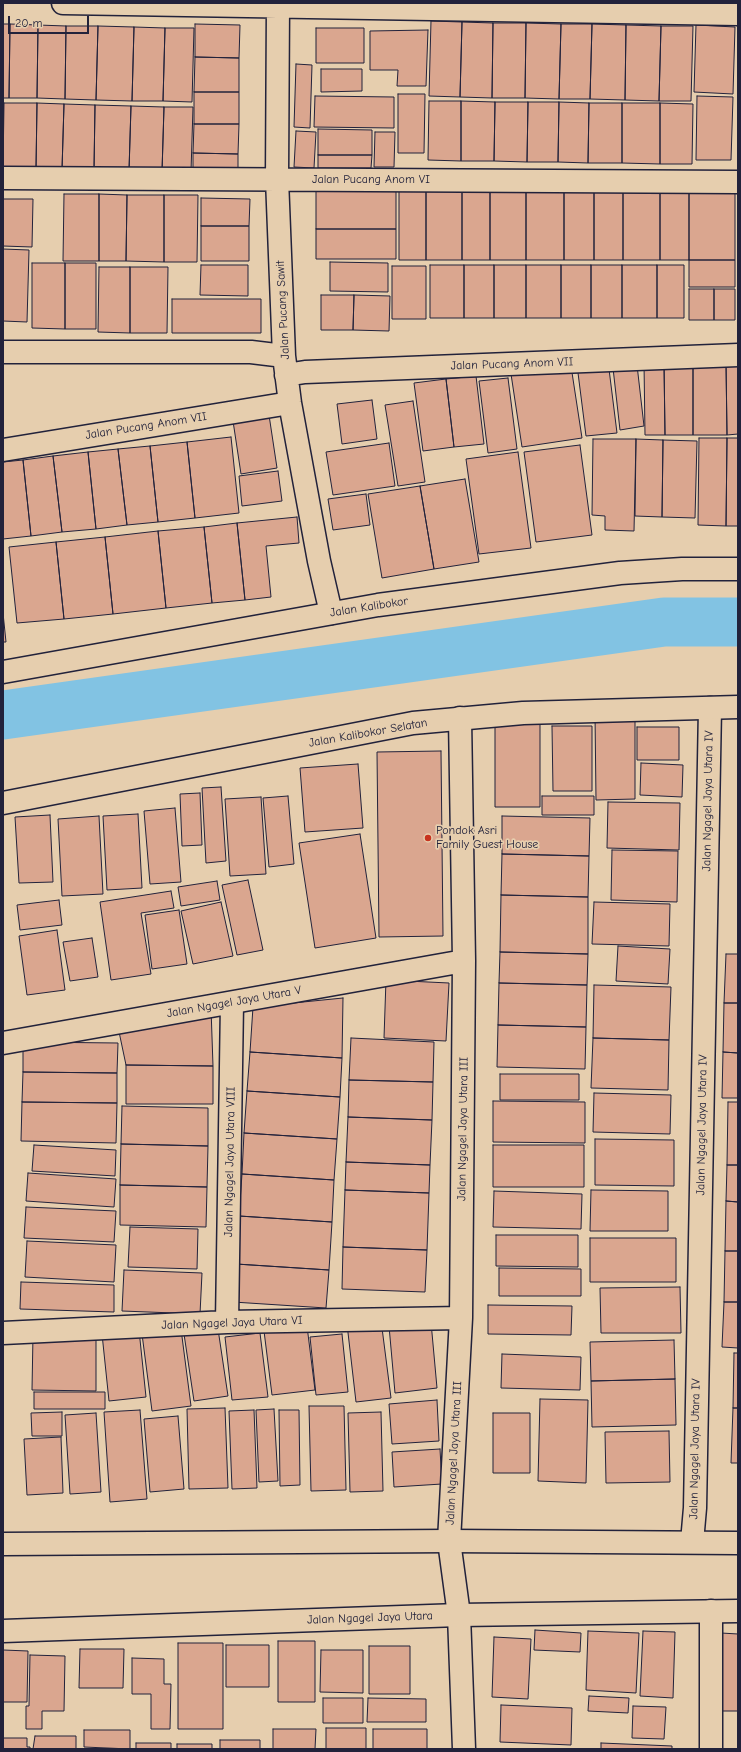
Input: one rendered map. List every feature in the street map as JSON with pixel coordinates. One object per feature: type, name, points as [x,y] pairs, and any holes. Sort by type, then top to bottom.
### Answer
[{"type":"street","points":[[63,3],[278,5],[738,14]]},
{"type":"street","name":"Jalan Pucang Sawit","points":[[278,5],[277,179],[285,365],[290,403],[319,561],[331,613]]},
{"type":"street","name":"Jalan Pucang Anom VI","points":[[3,178],[738,182]]},
{"type":"street","name":"Jalan Pucang Anom VII","points":[[3,352],[251,352],[305,372],[738,355]]},
{"type":"street","name":"Jalan Pucang Anom VII","points":[[3,450],[290,403]]},
{"type":"street","name":"Jalan Kalibokor","points":[[3,672],[331,613],[620,573],[682,569],[738,569]]},
{"type":"street","name":"Jalan Ngagel Jaya Utara IV","points":[[692,1542],[695,1500],[710,708]]},
{"type":"street","name":"Jalan Kalibokor Selatan","points":[[3,803],[413,723],[523,713],[738,708]]},
{"type":"street","name":"Jalan Ngagel Jaya Utara III","points":[[460,718],[464,961],[461,1318],[449,1541],[459,1615],[464,1749]]},
{"type":"street","name":"Jalan Ngagel Jaya Utara V","points":[[3,1043],[464,961]]},
{"type":"street","name":"Jalan Ngagel Jaya Utara VIII","points":[[227,1322],[232,1003]]},
{"type":"street","name":"Jalan Ngagel Jaya Utara VI","points":[[3,1333],[227,1322],[461,1318]]},
{"type":"street","points":[[3,1544],[449,1541],[738,1543]]},
{"type":"street","points":[[711,1611],[711,1749]]},
{"type":"street","name":"Jalan Ngagel Jaya Utara","points":[[3,1631],[459,1615],[738,1611]]},
{"type":"building","points":[[431,21],[462,22],[460,97],[429,96]]},
{"type":"building","points":[[462,22],[493,23],[492,98],[460,97]]},
{"type":"building","points":[[493,23],[526,23],[525,98],[492,98]]},
{"type":"building","points":[[526,23],[561,24],[559,99],[525,98]]},
{"type":"building","points":[[3,24],[10,24],[9,98],[3,98]]},
{"type":"building","points":[[10,24],[38,25],[37,98],[9,98]]},
{"type":"building","points":[[195,24],[240,25],[239,58],[195,57]]},
{"type":"building","points":[[561,24],[592,24],[590,99],[559,99]]},
{"type":"building","points":[[592,24],[626,25],[625,100],[590,99]]},
{"type":"building","points":[[38,25],[66,26],[65,99],[37,98]]},
{"type":"building","points":[[626,25],[661,26],[659,101],[625,100]]},
{"type":"building","points":[[696,25],[735,27],[733,94],[694,92]]},
{"type":"building","points":[[66,26],[98,26],[96,100],[65,99]]},
{"type":"building","points":[[98,26],[134,27],[132,101],[96,100]]},
{"type":"building","points":[[661,26],[693,26],[691,101],[659,101]]},
{"type":"building","points":[[134,27],[165,28],[163,101],[132,101]]},
{"type":"building","points":[[165,28],[194,28],[192,102],[163,101]]},
{"type":"building","points":[[316,28],[364,28],[364,63],[316,63]]},
{"type":"building","points":[[428,30],[426,86],[397,86],[398,70],[370,70],[370,31]]},
{"type":"building","points":[[195,57],[239,58],[239,92],[194,92]]},
{"type":"building","points":[[296,64],[312,65],[310,128],[294,127]]},
{"type":"building","points":[[321,69],[362,69],[362,91],[321,92]]},
{"type":"building","points":[[194,92],[239,92],[239,124],[194,124]]},
{"type":"building","points":[[398,94],[425,94],[424,153],[398,153]]},
{"type":"building","points":[[315,96],[394,97],[394,128],[314,127]]},
{"type":"building","points":[[697,96],[733,97],[731,160],[696,160]]},
{"type":"building","points":[[429,101],[461,101],[461,161],[428,160]]},
{"type":"building","points":[[461,101],[495,102],[494,161],[461,161]]},
{"type":"building","points":[[495,102],[528,102],[527,162],[494,161]]},
{"type":"building","points":[[528,102],[559,102],[558,162],[527,162]]},
{"type":"building","points":[[559,102],[589,103],[588,163],[558,162]]},
{"type":"building","points":[[4,103],[37,103],[36,169],[3,168]]},
{"type":"building","points":[[37,103],[64,104],[62,170],[36,169]]},
{"type":"building","points":[[589,103],[622,103],[622,163],[588,163]]},
{"type":"building","points":[[622,103],[660,103],[660,164],[622,163]]},
{"type":"building","points":[[660,103],[693,104],[692,164],[660,164]]},
{"type":"building","points":[[64,104],[95,105],[94,170],[62,170]]},
{"type":"building","points":[[95,105],[131,106],[129,171],[94,170]]},
{"type":"building","points":[[131,106],[164,107],[162,172],[129,171]]},
{"type":"building","points":[[164,107],[193,107],[191,172],[162,172]]},
{"type":"building","points":[[194,124],[239,124],[238,154],[193,153]]},
{"type":"building","points":[[318,129],[372,130],[372,155],[318,155]]},
{"type":"building","points":[[296,131],[316,132],[314,168],[294,167]]},
{"type":"building","points":[[375,132],[395,132],[394,167],[374,167]]},
{"type":"building","points":[[193,153],[238,154],[238,170],[193,170]]},
{"type":"building","points":[[318,155],[372,155],[371,168],[318,168]]},
{"type":"building","points":[[399,189],[426,189],[426,260],[399,260]]},
{"type":"building","points":[[426,189],[462,189],[462,260],[426,260]]},
{"type":"building","points":[[462,189],[490,189],[490,260],[462,260]]},
{"type":"building","points":[[490,189],[526,189],[526,260],[490,260]]},
{"type":"building","points":[[526,189],[564,189],[564,260],[526,260]]},
{"type":"building","points":[[564,189],[594,189],[594,260],[564,260]]},
{"type":"building","points":[[594,189],[623,189],[623,260],[594,260]]},
{"type":"building","points":[[623,189],[660,189],[660,260],[623,260]]},
{"type":"building","points":[[660,189],[689,189],[689,260],[660,260]]},
{"type":"building","points":[[689,189],[735,189],[735,260],[689,260]]},
{"type":"building","points":[[316,190],[396,190],[396,229],[316,229]]},
{"type":"building","points":[[64,194],[99,194],[99,261],[63,261]]},
{"type":"building","points":[[99,194],[127,195],[126,261],[99,261]]},
{"type":"building","points":[[127,195],[164,195],[164,262],[126,261]]},
{"type":"building","points":[[164,195],[198,195],[197,262],[164,262]]},
{"type":"building","points":[[201,198],[250,199],[249,226],[201,226]]},
{"type":"building","points":[[3,199],[33,199],[32,247],[3,246]]},
{"type":"building","points":[[201,226],[249,226],[249,261],[201,261]]},
{"type":"building","points":[[316,229],[396,229],[396,259],[316,259]]},
{"type":"building","points":[[3,249],[29,250],[27,322],[3,321]]},
{"type":"building","points":[[689,260],[735,260],[735,287],[689,287]]},
{"type":"building","points":[[330,262],[388,263],[388,292],[330,291]]},
{"type":"building","points":[[32,263],[65,263],[65,329],[32,328]]},
{"type":"building","points":[[65,263],[96,263],[96,329],[65,329]]},
{"type":"building","points":[[201,265],[248,265],[248,296],[200,295]]},
{"type":"building","points":[[430,265],[464,265],[464,318],[430,318]]},
{"type":"building","points":[[464,265],[494,265],[494,318],[464,318]]},
{"type":"building","points":[[494,265],[526,265],[526,318],[494,318]]},
{"type":"building","points":[[526,265],[561,265],[561,318],[526,318]]},
{"type":"building","points":[[561,265],[591,265],[591,318],[561,318]]},
{"type":"building","points":[[591,265],[622,265],[622,318],[591,318]]},
{"type":"building","points":[[622,265],[657,265],[657,318],[622,318]]},
{"type":"building","points":[[657,265],[684,265],[684,318],[657,318]]},
{"type":"building","points":[[392,266],[426,266],[426,319],[392,319]]},
{"type":"building","points":[[99,267],[130,267],[130,333],[98,332]]},
{"type":"building","points":[[130,267],[168,267],[167,333],[130,333]]},
{"type":"building","points":[[689,289],[714,289],[714,320],[689,320]]},
{"type":"building","points":[[714,289],[735,289],[735,320],[714,320]]},
{"type":"building","points":[[321,295],[354,295],[353,330],[321,330]]},
{"type":"building","points":[[354,295],[390,296],[389,331],[353,330]]},
{"type":"building","points":[[172,299],[261,299],[261,333],[172,333]]},
{"type":"building","points":[[608,361],[617,433],[586,436],[577,365]]},
{"type":"building","points":[[664,362],[665,435],[645,435],[644,363]]},
{"type":"building","points":[[664,362],[693,362],[693,435],[665,435]]},
{"type":"building","points":[[693,362],[726,362],[727,435],[693,435]]},
{"type":"building","points":[[726,362],[738,362],[738,434],[727,435]]},
{"type":"building","points":[[637,365],[644,426],[620,430],[613,368]]},
{"type":"building","points":[[571,366],[582,438],[522,447],[511,374]]},
{"type":"building","points":[[476,376],[484,444],[454,447],[446,379]]},
{"type":"building","points":[[508,378],[517,449],[488,453],[479,381]]},
{"type":"building","points":[[446,379],[454,447],[423,451],[414,383]]},
{"type":"building","points":[[372,400],[377,439],[342,444],[337,404]]},
{"type":"building","points":[[413,401],[425,482],[398,486],[385,405]]},
{"type":"building","points":[[269,415],[277,468],[241,474],[233,421]]},
{"type":"building","points":[[231,437],[239,513],[195,518],[187,442]]},
{"type":"building","points":[[699,438],[727,438],[726,526],[698,525]]},
{"type":"building","points":[[727,438],[738,438],[738,526],[726,526]]},
{"type":"building","points":[[593,439],[636,439],[634,531],[605,530],[605,516],[592,515]]},
{"type":"building","points":[[636,439],[663,440],[662,517],[635,516]]},
{"type":"building","points":[[663,440],[697,441],[695,518],[662,517]]},
{"type":"building","points":[[187,442],[195,518],[158,522],[150,446]]},
{"type":"building","points":[[389,443],[395,486],[333,495],[326,452]]},
{"type":"building","points":[[580,445],[592,535],[536,542],[524,452]]},
{"type":"building","points":[[150,446],[158,522],[127,525],[118,449]]},
{"type":"building","points":[[118,449],[127,525],[96,529],[88,452]]},
{"type":"building","points":[[88,452],[96,529],[62,532],[53,456]]},
{"type":"building","points":[[518,452],[531,548],[479,554],[466,459]]},
{"type":"building","points":[[53,456],[62,532],[31,536],[23,460]]},
{"type":"building","points":[[23,460],[31,536],[3,539],[3,462]]},
{"type":"building","points":[[278,471],[282,501],[242,506],[239,476]]},
{"type":"building","points":[[465,479],[479,562],[434,569],[420,486]]},
{"type":"building","points":[[420,486],[434,569],[382,578],[368,494]]},
{"type":"building","points":[[366,494],[370,525],[333,530],[328,499]]},
{"type":"building","points":[[297,517],[299,543],[266,546],[271,597],[245,600],[237,523]]},
{"type":"building","points":[[237,523],[245,600],[212,603],[204,527]]},
{"type":"building","points":[[204,527],[212,603],[166,608],[158,531]]},
{"type":"building","points":[[158,531],[166,608],[113,614],[105,537]]},
{"type":"building","points":[[105,537],[113,614],[64,619],[56,542]]},
{"type":"building","points":[[56,542],[64,619],[17,623],[9,547]]},
{"type":"building","points":[[3,613],[6,642],[3,642]]},
{"type":"building","points":[[635,713],[635,799],[596,800],[595,714]]},
{"type":"building","points":[[495,720],[540,720],[540,807],[495,807]]},
{"type":"building","points":[[552,726],[592,726],[592,791],[553,791]]},
{"type":"building","points":[[637,727],[679,727],[679,760],[637,760]]},
{"type":"building","points":[[441,751],[443,936],[379,937],[377,752]]},
{"type":"building","points":[[641,763],[683,765],[682,797],[640,795]]},
{"type":"building","points":[[358,764],[363,828],[305,832],[300,768]]},
{"type":"building","points":[[221,787],[226,861],[206,863],[202,788]]},
{"type":"building","points":[[200,793],[202,845],[182,846],[180,794]]},
{"type":"building","points":[[288,796],[294,864],[269,867],[263,798]]},
{"type":"building","points":[[542,796],[594,796],[594,815],[542,815]]},
{"type":"building","points":[[261,797],[266,874],[230,876],[225,799]]},
{"type":"building","points":[[608,802],[680,803],[679,850],[607,848]]},
{"type":"building","points":[[175,808],[181,882],[150,884],[144,811]]},
{"type":"building","points":[[138,814],[142,888],[107,890],[103,816]]},
{"type":"building","points":[[50,815],[53,882],[19,883],[15,817]]},
{"type":"building","points":[[99,816],[103,894],[62,896],[58,819]]},
{"type":"building","points":[[502,816],[590,818],[589,856],[502,854]]},
{"type":"building","points":[[360,834],[376,938],[315,948],[299,843]]},
{"type":"building","points":[[612,850],[678,851],[677,902],[611,900]]},
{"type":"building","points":[[502,854],[589,856],[588,897],[501,895]]},
{"type":"building","points":[[248,880],[263,950],[237,955],[222,885]]},
{"type":"building","points":[[217,881],[220,900],[181,906],[178,887]]},
{"type":"building","points":[[171,891],[174,908],[141,913],[151,974],[111,980],[100,902]]},
{"type":"building","points":[[501,895],[588,897],[588,954],[500,952]]},
{"type":"building","points":[[59,900],[62,925],[20,930],[17,905]]},
{"type":"building","points":[[221,902],[233,956],[193,964],[181,911]]},
{"type":"building","points":[[594,902],[670,904],[669,946],[592,944]]},
{"type":"building","points":[[179,910],[187,964],[152,969],[145,915]]},
{"type":"building","points":[[57,930],[65,990],[27,995],[19,936]]},
{"type":"building","points":[[92,938],[98,977],[70,981],[63,942]]},
{"type":"building","points":[[618,946],[670,949],[668,984],[616,981]]},
{"type":"building","points":[[500,952],[588,954],[587,985],[499,983]]},
{"type":"building","points":[[726,954],[738,954],[738,1003],[724,1003]]},
{"type":"building","points":[[386,980],[449,983],[446,1041],[384,1038]]},
{"type":"building","points":[[499,983],[587,985],[586,1027],[498,1025]]},
{"type":"building","points":[[594,985],[671,987],[669,1040],[593,1038]]},
{"type":"building","points":[[343,998],[342,1058],[250,1052],[253,1007]]},
{"type":"building","points":[[724,1003],[738,1003],[738,1053],[723,1052]]},
{"type":"building","points":[[211,1008],[213,1066],[126,1065],[118,1027]]},
{"type":"building","points":[[498,1025],[586,1027],[585,1069],[497,1067]]},
{"type":"building","points":[[351,1038],[434,1042],[433,1082],[349,1080]]},
{"type":"building","points":[[593,1038],[669,1040],[668,1090],[591,1088]]},
{"type":"building","points":[[23,1042],[118,1043],[117,1073],[23,1072]]},
{"type":"building","points":[[250,1052],[342,1058],[340,1097],[247,1091]]},
{"type":"building","points":[[723,1052],[738,1053],[738,1098],[722,1098]]},
{"type":"building","points":[[126,1065],[213,1066],[213,1104],[126,1104]]},
{"type":"building","points":[[23,1072],[117,1073],[117,1103],[22,1102]]},
{"type":"building","points":[[500,1074],[579,1074],[579,1100],[500,1100]]},
{"type":"building","points":[[349,1080],[433,1082],[432,1120],[348,1117]]},
{"type":"building","points":[[247,1091],[340,1097],[337,1139],[244,1133]]},
{"type":"building","points":[[594,1093],[671,1095],[670,1134],[593,1132]]},
{"type":"building","points":[[493,1101],[585,1102],[585,1143],[493,1142]]},
{"type":"building","points":[[22,1102],[117,1103],[116,1143],[21,1141]]},
{"type":"building","points":[[728,1102],[738,1102],[738,1165],[727,1165]]},
{"type":"building","points":[[122,1106],[208,1108],[208,1146],[121,1144]]},
{"type":"building","points":[[348,1117],[432,1120],[430,1165],[346,1162]]},
{"type":"building","points":[[244,1133],[337,1139],[334,1180],[242,1174]]},
{"type":"building","points":[[595,1139],[674,1140],[674,1186],[595,1185]]},
{"type":"building","points":[[121,1144],[208,1146],[207,1187],[120,1185]]},
{"type":"building","points":[[34,1145],[116,1150],[115,1176],[32,1171]]},
{"type":"building","points":[[493,1145],[584,1145],[584,1187],[493,1187]]},
{"type":"building","points":[[346,1162],[430,1165],[429,1193],[345,1190]]},
{"type":"building","points":[[727,1165],[738,1165],[738,1202],[726,1201]]},
{"type":"building","points":[[28,1173],[116,1179],[114,1207],[26,1201]]},
{"type":"building","points":[[242,1174],[334,1180],[332,1222],[239,1216]]},
{"type":"building","points":[[120,1185],[207,1187],[206,1227],[120,1225]]},
{"type":"building","points":[[345,1190],[429,1193],[427,1250],[343,1247]]},
{"type":"building","points":[[591,1190],[668,1191],[668,1231],[590,1231]]},
{"type":"building","points":[[494,1191],[582,1194],[581,1229],[493,1227]]},
{"type":"building","points":[[726,1201],[738,1202],[738,1251],[725,1251]]},
{"type":"building","points":[[26,1207],[116,1211],[114,1242],[24,1238]]},
{"type":"building","points":[[239,1216],[332,1222],[329,1270],[236,1264]]},
{"type":"building","points":[[130,1227],[198,1229],[197,1269],[128,1267]]},
{"type":"building","points":[[496,1235],[578,1235],[578,1267],[496,1266]]},
{"type":"building","points":[[590,1238],[676,1238],[676,1282],[590,1282]]},
{"type":"building","points":[[27,1241],[116,1245],[114,1282],[25,1277]]},
{"type":"building","points":[[343,1247],[427,1250],[425,1292],[342,1289]]},
{"type":"building","points":[[725,1251],[738,1251],[738,1302],[724,1302]]},
{"type":"building","points":[[236,1264],[329,1270],[326,1308],[233,1302]]},
{"type":"building","points":[[499,1268],[581,1269],[581,1296],[499,1296]]},
{"type":"building","points":[[124,1270],[202,1273],[200,1314],[122,1311]]},
{"type":"building","points":[[21,1282],[114,1285],[114,1312],[20,1309]]},
{"type":"building","points":[[680,1287],[681,1333],[601,1333],[600,1288]]},
{"type":"building","points":[[724,1302],[738,1302],[738,1348],[722,1347]]},
{"type":"building","points":[[488,1305],[572,1306],[571,1335],[488,1334]]},
{"type":"building","points":[[381,1320],[391,1398],[356,1402],[347,1324]]},
{"type":"building","points":[[431,1322],[437,1388],[395,1393],[389,1326]]},
{"type":"building","points":[[307,1326],[315,1390],[272,1395],[264,1331]]},
{"type":"building","points":[[181,1329],[191,1406],[152,1411],[142,1334]]},
{"type":"building","points":[[218,1329],[228,1396],[194,1401],[184,1334]]},
{"type":"building","points":[[139,1330],[146,1397],[109,1401],[102,1334]]},
{"type":"building","points":[[260,1333],[268,1397],[232,1400],[225,1337]]},
{"type":"building","points":[[342,1334],[348,1392],[316,1395],[310,1337]]},
{"type":"building","points":[[33,1335],[96,1336],[96,1391],[32,1390]]},
{"type":"building","points":[[674,1340],[675,1379],[591,1381],[590,1342]]},
{"type":"building","points":[[734,1353],[738,1353],[738,1408],[733,1408]]},
{"type":"building","points":[[502,1354],[581,1357],[580,1390],[501,1388]]},
{"type":"building","points":[[675,1379],[676,1425],[592,1427],[591,1381]]},
{"type":"building","points":[[34,1392],[105,1392],[105,1409],[34,1409]]},
{"type":"building","points":[[540,1399],[588,1400],[586,1483],[538,1481]]},
{"type":"building","points":[[437,1400],[439,1441],[392,1444],[389,1404]]},
{"type":"building","points":[[309,1406],[344,1406],[346,1490],[311,1491]]},
{"type":"building","points":[[225,1408],[228,1488],[189,1489],[187,1409]]},
{"type":"building","points":[[733,1408],[738,1408],[738,1463],[731,1463]]},
{"type":"building","points":[[274,1409],[278,1481],[259,1482],[256,1410]]},
{"type":"building","points":[[140,1410],[147,1499],[110,1502],[104,1412]]},
{"type":"building","points":[[254,1410],[257,1488],[232,1489],[229,1411]]},
{"type":"building","points":[[279,1410],[299,1410],[300,1485],[280,1486]]},
{"type":"building","points":[[62,1412],[62,1436],[32,1436],[31,1413]]},
{"type":"building","points":[[381,1412],[383,1491],[350,1492],[348,1413]]},
{"type":"building","points":[[96,1413],[101,1492],[70,1494],[65,1415]]},
{"type":"building","points":[[493,1413],[530,1413],[530,1473],[493,1473]]},
{"type":"building","points":[[178,1416],[184,1489],[150,1492],[144,1419]]},
{"type":"building","points":[[669,1431],[670,1482],[606,1483],[605,1432]]},
{"type":"building","points":[[61,1437],[63,1493],[27,1495],[24,1439]]},
{"type":"building","points":[[440,1449],[442,1484],[394,1487],[392,1452]]},
{"type":"building","points":[[535,1630],[581,1633],[580,1652],[534,1650]]},
{"type":"building","points":[[588,1631],[639,1633],[636,1693],[586,1690]]},
{"type":"building","points":[[643,1631],[675,1632],[673,1698],[640,1696]]},
{"type":"building","points":[[721,1633],[738,1634],[738,1711],[718,1711]]},
{"type":"building","points":[[494,1637],[531,1639],[528,1699],[492,1697]]},
{"type":"building","points":[[278,1641],[315,1641],[315,1702],[278,1702]]},
{"type":"building","points":[[178,1643],[223,1643],[223,1729],[178,1729]]},
{"type":"building","points":[[226,1645],[269,1645],[269,1687],[226,1687]]},
{"type":"building","points":[[369,1646],[410,1646],[410,1694],[369,1694]]},
{"type":"building","points":[[80,1649],[124,1649],[123,1688],[79,1688]]},
{"type":"building","points":[[3,1650],[28,1651],[27,1702],[3,1702]]},
{"type":"building","points":[[321,1650],[363,1650],[363,1693],[320,1692]]},
{"type":"building","points":[[30,1655],[65,1656],[64,1711],[42,1711],[42,1729],[26,1729],[26,1706],[29,1706]]},
{"type":"building","points":[[132,1658],[164,1659],[164,1684],[171,1684],[170,1729],[151,1729],[151,1694],[132,1694]]},
{"type":"building","points":[[589,1696],[629,1698],[628,1713],[588,1711]]},
{"type":"building","points":[[323,1698],[363,1698],[363,1723],[323,1723]]},
{"type":"building","points":[[368,1698],[426,1699],[426,1722],[367,1722]]},
{"type":"building","points":[[501,1705],[572,1708],[571,1745],[500,1742]]},
{"type":"building","points":[[633,1706],[666,1707],[664,1739],[632,1738]]},
{"type":"building","points":[[326,1728],[366,1728],[366,1749],[326,1749]]},
{"type":"building","points":[[273,1729],[316,1729],[315,1749],[273,1749]]},
{"type":"building","points":[[373,1729],[427,1729],[427,1749],[373,1749]]},
{"type":"building","points":[[84,1730],[130,1730],[130,1749],[84,1747]]},
{"type":"building","points":[[35,1736],[76,1736],[76,1749],[33,1749]]},
{"type":"building","points":[[3,1738],[27,1738],[27,1747],[30,1747],[30,1749],[3,1749]]},
{"type":"building","points":[[220,1740],[260,1740],[260,1749],[220,1749]]},
{"type":"building","points":[[136,1743],[171,1743],[171,1749],[136,1749]]},
{"type":"building","points":[[601,1743],[672,1746],[672,1749],[601,1749]]},
{"type":"building","points":[[177,1744],[212,1744],[212,1749],[177,1749]]},
{"type":"waterway","points":[[3,715],[664,622],[738,622]]},
{"type":"place","name":"Pondok Asri Family Guest House","points":[[428,838]]}]
